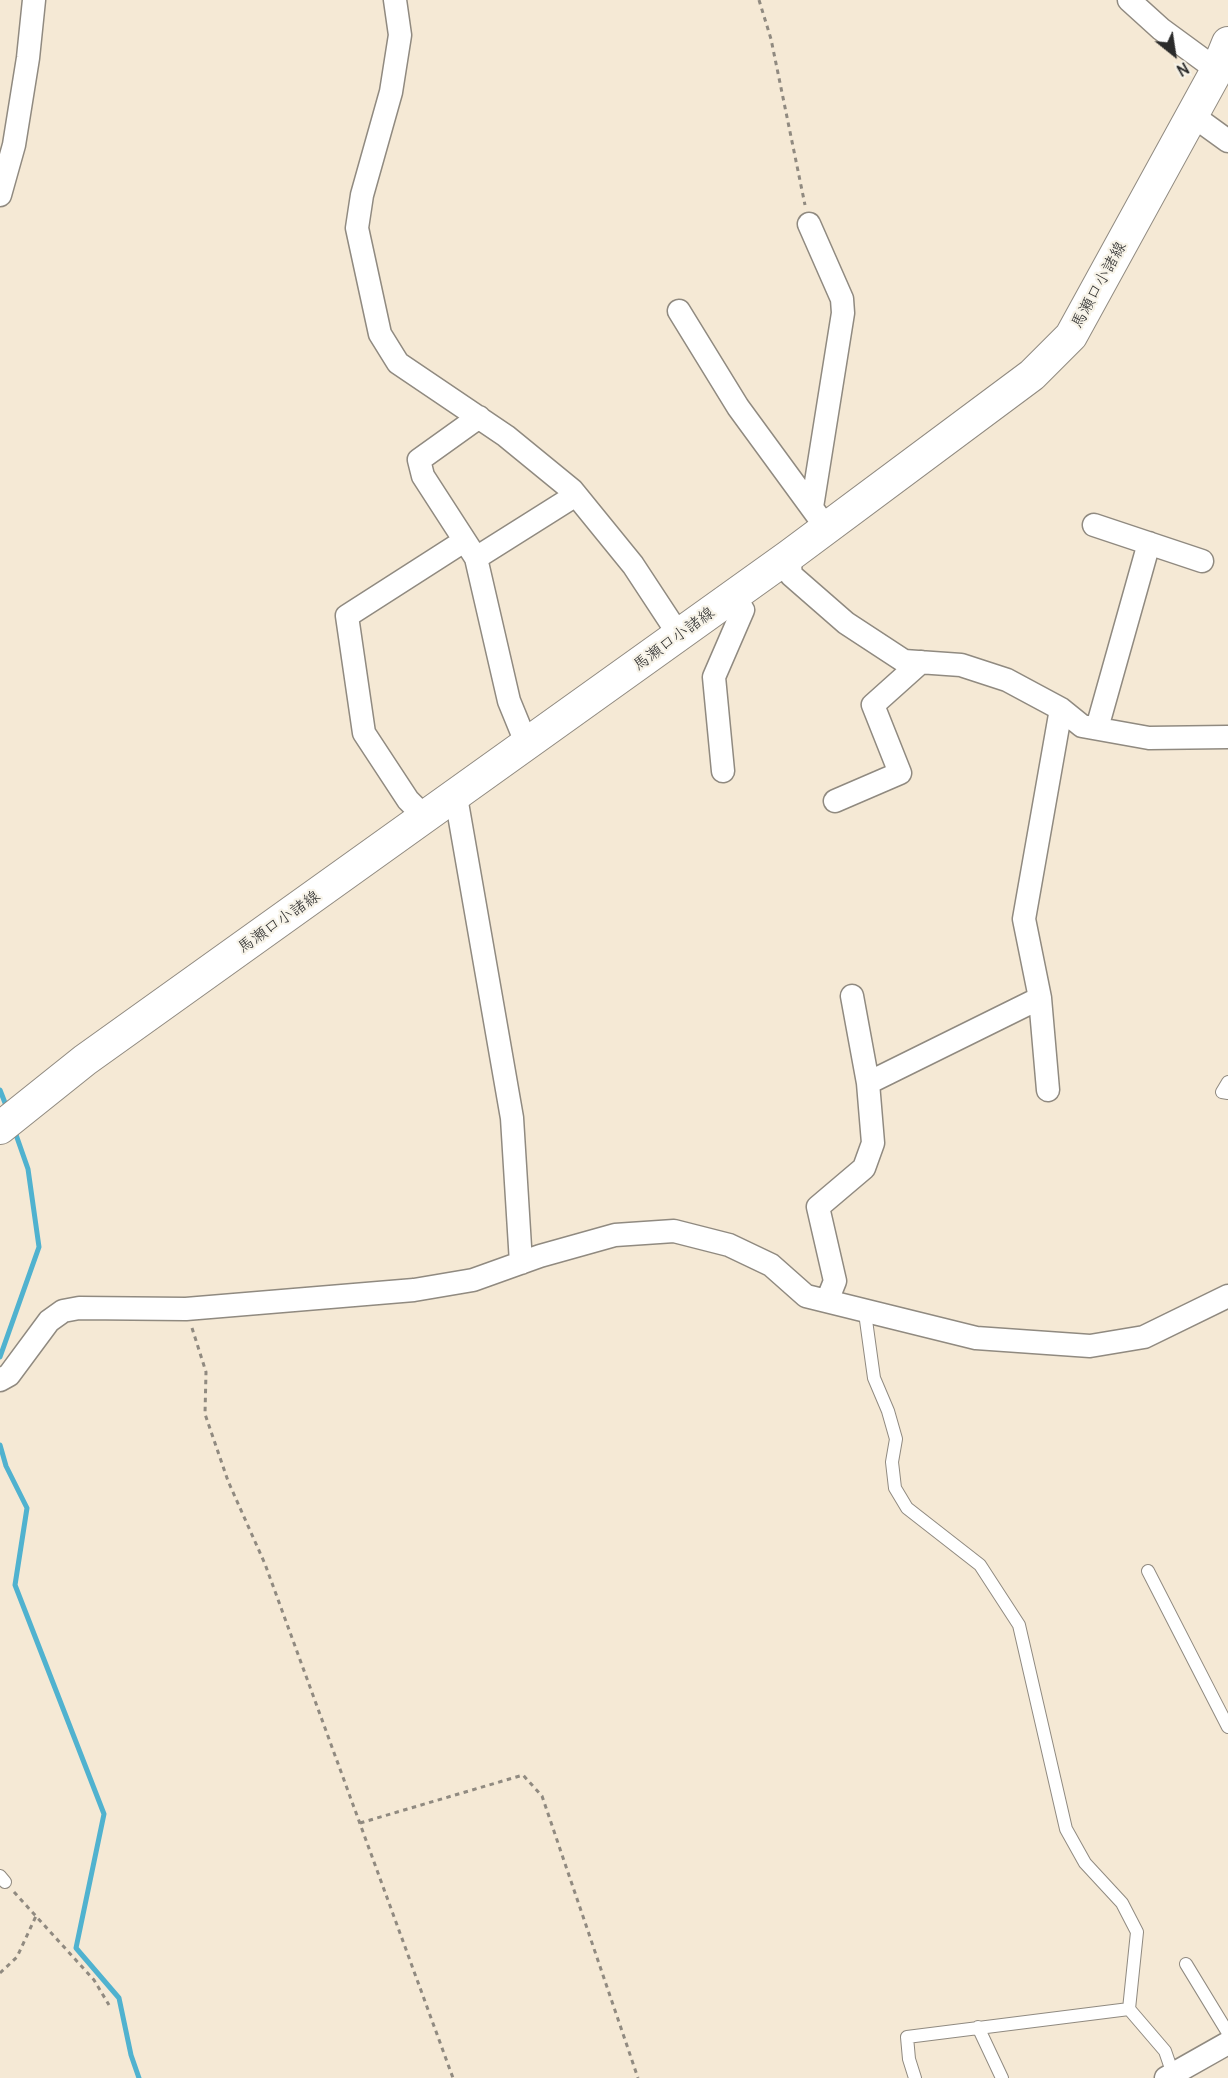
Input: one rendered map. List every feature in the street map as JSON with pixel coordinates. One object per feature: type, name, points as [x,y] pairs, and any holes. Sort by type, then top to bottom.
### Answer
[{"type":"main road","name":"馬瀬口小諸線","points":[[0,1128],[85,1060],[456,797],[789,556],[819,518],[1032,375],[1071,336],[1222,56]]},
{"type":"street","points":[[0,195],[14,145],[28,58],[34,0]]},
{"type":"street","points":[[395,0],[400,35],[392,92],[362,195],[357,228],[380,334],[398,363],[506,436],[576,495],[633,565],[679,635]]},
{"type":"street","points":[[1129,0],[1161,29],[1222,56]]},
{"type":"street","points":[[1192,115],[1228,141]]},
{"type":"street","points":[[809,224],[842,299],[843,313],[819,518]]},
{"type":"street","points":[[679,311],[738,406],[819,518]]},
{"type":"street","points":[[478,417],[419,460],[423,476],[470,550],[509,700],[527,745]]},
{"type":"street","points":[[426,818],[408,800],[363,733],[347,616],[576,495]]},
{"type":"street","points":[[1094,525],[1202,561]]},
{"type":"street","points":[[1097,728],[1149,543]]},
{"type":"street","points":[[789,556],[791,575],[846,623],[904,661],[962,665],[1007,680],[1061,709],[1082,726],[1149,738],[1228,737]]},
{"type":"street","points":[[723,771],[714,677],[743,610],[733,596]]},
{"type":"street","points":[[835,801],[900,773],[873,705],[921,662]]},
{"type":"street","points":[[1048,1090],[1040,998],[1024,919],[1061,709]]},
{"type":"street","points":[[456,797],[512,1118],[521,1263]]},
{"type":"street","points":[[827,1301],[835,1281],[818,1207],[864,1168],[873,1143],[868,1083],[852,996]]},
{"type":"street","points":[[868,1083],[1040,998]]},
{"type":"street","points":[[0,1380],[9,1375],[49,1321],[63,1311],[79,1308],[186,1309],[414,1290],[473,1280],[615,1235],[674,1231],[729,1245],[771,1265],[806,1296],[865,1313],[976,1338],[1090,1346],[1144,1337],[1228,1296]]},
{"type":"street","points":[[1171,2076],[1228,2043]]},
{"type":"lane","points":[[1228,1082],[1222,1092],[1228,1093]]},
{"type":"lane","points":[[865,1313],[874,1378],[896,1439],[891,1462],[895,1488],[907,1508],[980,1565],[1019,1625],[1066,1829],[1085,1863],[1122,1903],[1137,1932],[1129,2009],[1165,2051],[1171,2076]]},
{"type":"lane","points":[[1148,1571],[1228,1726]]},
{"type":"lane","points":[[1186,1964],[1228,2033]]},
{"type":"lane","points":[[915,2078],[909,2059],[907,2037],[1129,2009]]},
{"type":"lane","points":[[978,2027],[1002,2078]]},
{"type":"path","points":[[759,0],[771,39],[809,224]]},
{"type":"path","points":[[186,1309],[206,1372],[205,1414],[228,1481],[265,1564],[453,2078]]},
{"type":"path","points":[[360,1823],[523,1775],[542,1796],[638,2078]]},
{"type":"path","points":[[2,1879],[94,1980],[109,2005]]},
{"type":"path","points":[[0,1972],[17,1957],[36,1916]]},
{"type":"waterway","points":[[0,1090],[7,1108]]},
{"type":"waterway","points":[[0,1357],[39,1247],[28,1169],[14,1129]]},
{"type":"waterway","points":[[0,1445],[6,1466],[27,1508],[15,1585],[104,1814],[76,1948],[119,1998],[131,2055],[139,2078]]}]
